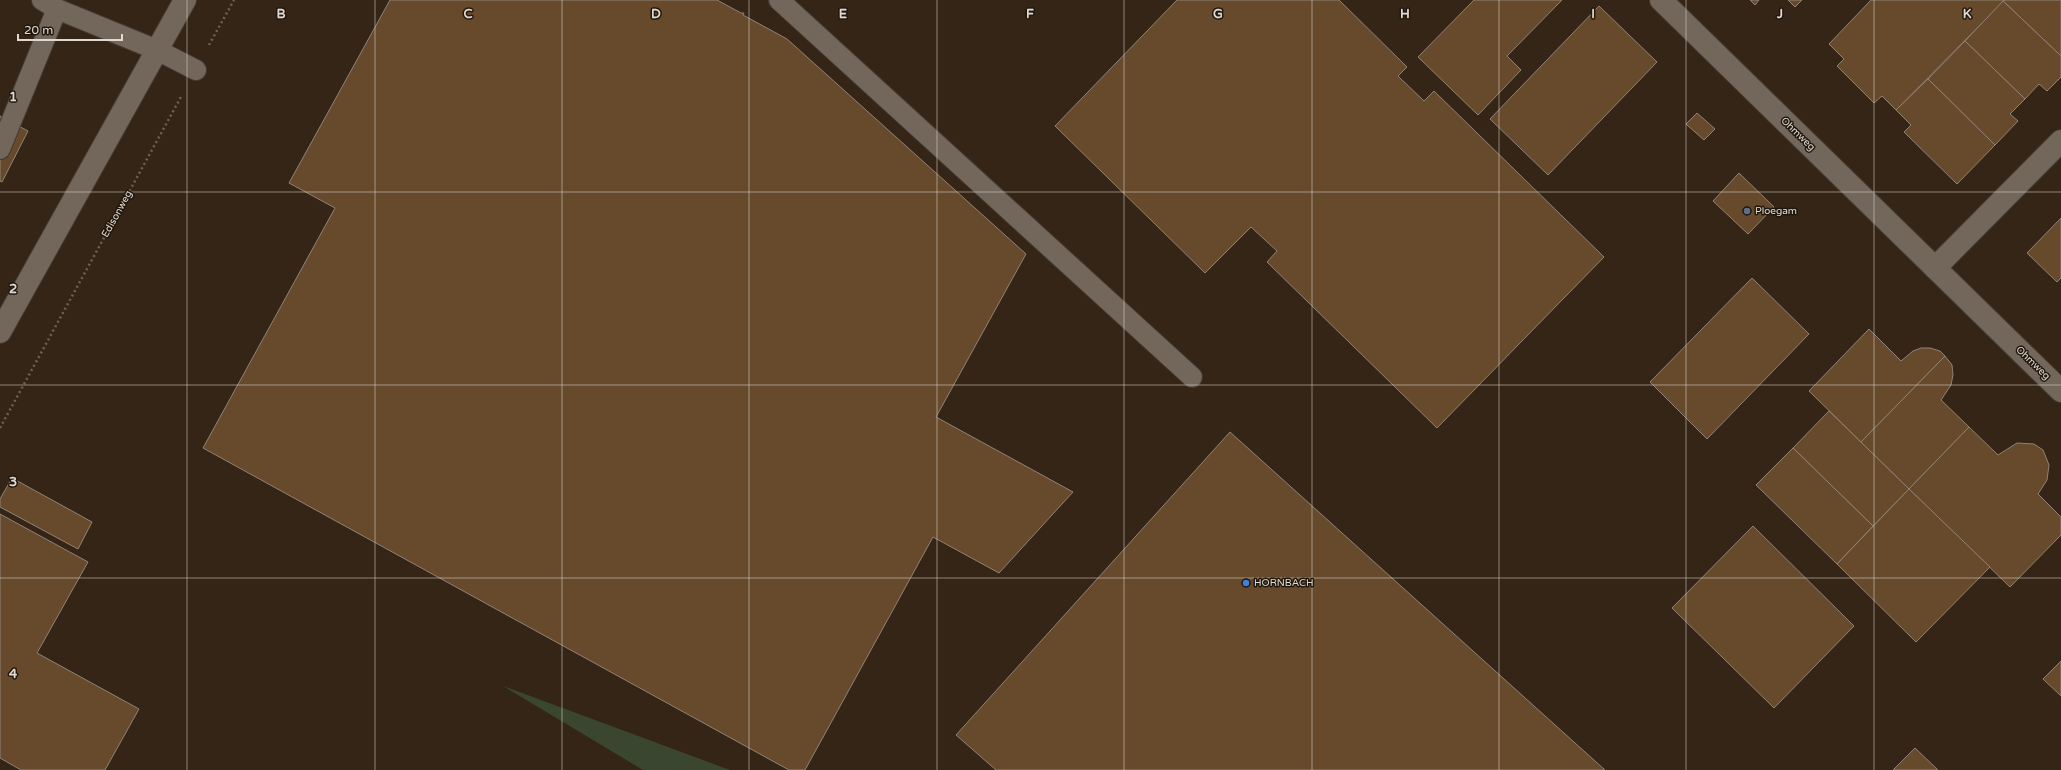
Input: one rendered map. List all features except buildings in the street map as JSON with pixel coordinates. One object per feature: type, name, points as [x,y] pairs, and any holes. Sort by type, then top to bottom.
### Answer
[{"type":"street","points":[[0,332],[184,0]]},
{"type":"street","name":"Ohmweg","points":[[1661,0],[2061,391]]},
{"type":"street","points":[[1936,268],[2061,141]]},
{"type":"lane","points":[[779,0],[1192,377]]},
{"type":"lane","points":[[0,149],[50,4],[157,50],[196,70]]},
{"type":"path","name":"Edisonweg","points":[[0,428],[234,0]]},
{"type":"shaded area","points":[[0,0],[2061,0],[2061,770],[0,770]]},
{"type":"green space","points":[[503,686],[730,770],[643,770]]},
{"type":"place","name":"Ploegam","points":[[1747,211]]},
{"type":"place","name":"HORNBACH","points":[[1246,583]]}]
